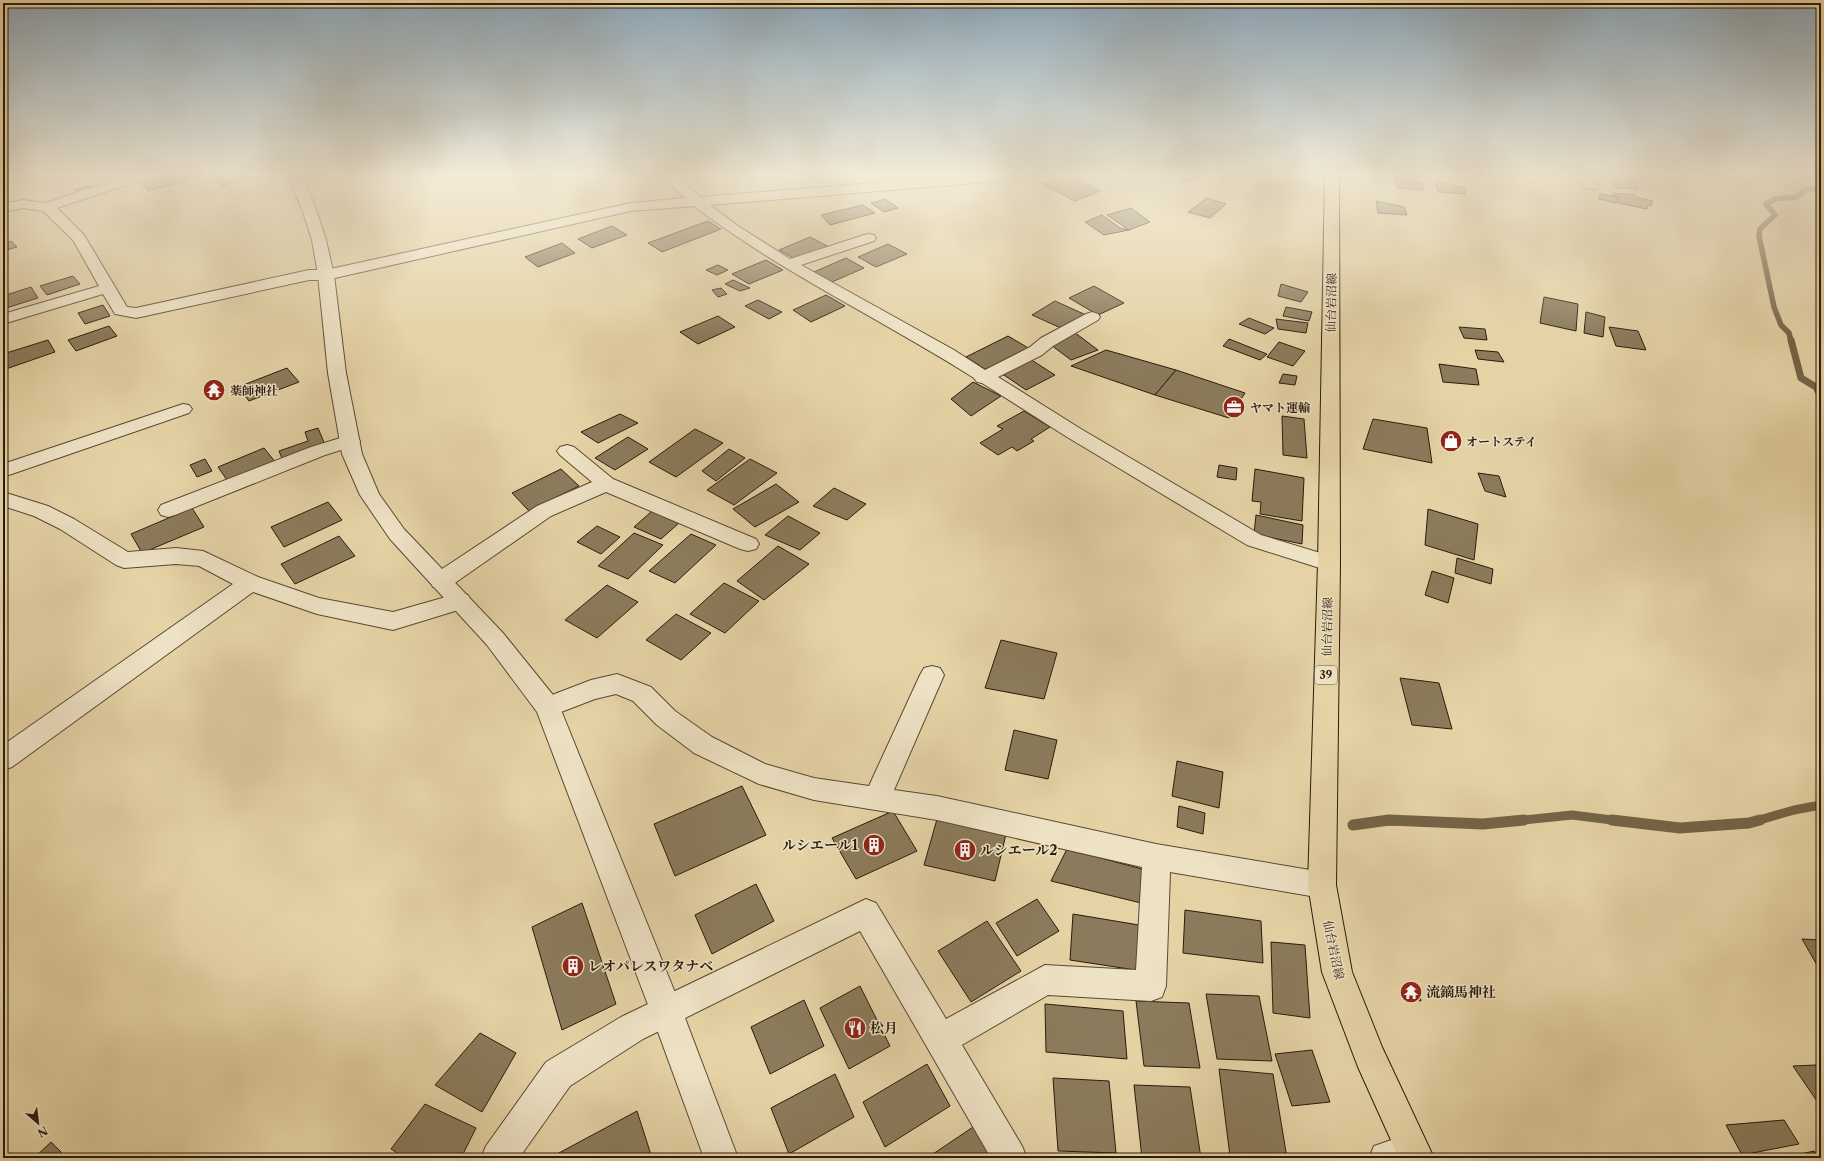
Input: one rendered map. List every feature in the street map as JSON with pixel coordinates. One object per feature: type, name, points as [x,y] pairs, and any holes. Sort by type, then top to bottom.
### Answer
[{"type":"main road","name":"仙台岩沼線","points":[[1331,228],[1328,563],[1322,885],[1337,972],[1405,1155]]},
{"type":"street","points":[[69,228],[79,238],[121,311],[136,313],[309,275],[326,275],[536,228]]},
{"type":"street","points":[[315,228],[326,275],[338,373],[352,454],[370,495],[397,534],[495,639],[548,707],[666,1010],[721,1158]]},
{"type":"street","points":[[732,228],[789,264],[948,354],[983,378],[1254,540],[1328,563]]},
{"type":"street","points":[[789,264],[869,238]]},
{"type":"street","points":[[3,319],[108,288]]},
{"type":"street","points":[[983,378],[1036,351],[1047,342],[1092,317]]},
{"type":"street","points":[[3,471],[183,409]]},
{"type":"street","points":[[168,510],[318,451],[350,441]]},
{"type":"street","points":[[567,451],[606,484],[748,544]]},
{"type":"street","points":[[441,581],[544,511],[606,484]]},
{"type":"street","points":[[3,499],[41,511],[67,524],[124,560],[176,556],[203,558],[250,583],[317,606],[393,620],[460,601]]},
{"type":"street","points":[[3,760],[250,583]]},
{"type":"street","points":[[877,798],[932,675]]},
{"type":"street","points":[[548,707],[591,690],[617,684],[642,694],[666,718],[703,745],[759,773],[814,789],[937,808],[1156,857],[1322,885]]},
{"type":"street","points":[[941,1039],[1044,980],[1151,986],[1156,857]]},
{"type":"street","points":[[498,1158],[558,1074],[632,1028],[666,1010],[866,913],[1010,1158]]},
{"type":"building","points":[[606,228],[616,228],[627,235],[592,248],[578,239]]},
{"type":"building","points":[[688,228],[721,229],[662,252],[648,243]]},
{"type":"building","points":[[1094,228],[1121,228],[1129,230],[1104,235]]},
{"type":"building","points":[[810,237],[827,246],[795,259],[779,250]]},
{"type":"building","points":[[11,241],[17,247],[3,251],[3,244]]},
{"type":"building","points":[[562,243],[575,253],[538,267],[525,257]]},
{"type":"building","points":[[888,244],[907,254],[876,267],[858,257]]},
{"type":"building","points":[[846,258],[864,268],[832,282],[814,272]]},
{"type":"building","points":[[766,260],[783,270],[749,284],[732,274]]},
{"type":"building","points":[[718,265],[728,270],[717,275],[706,270]]},
{"type":"building","points":[[73,276],[80,284],[47,295],[40,286]]},
{"type":"building","points":[[733,280],[750,288],[740,291],[725,284]]},
{"type":"building","points":[[1281,284],[1308,292],[1301,302],[1278,296]]},
{"type":"building","points":[[1094,286],[1124,303],[1098,315],[1069,298]]},
{"type":"building","points":[[31,287],[38,298],[3,309],[3,296]]},
{"type":"building","points":[[721,288],[727,294],[718,297],[712,290]]},
{"type":"building","points":[[826,295],[845,306],[811,322],[793,310]]},
{"type":"building","points":[[1544,297],[1578,304],[1576,331],[1540,323]]},
{"type":"building","points":[[758,300],[782,312],[769,319],[745,306]]},
{"type":"building","points":[[1055,301],[1086,315],[1063,329],[1032,315]]},
{"type":"building","points":[[103,305],[110,316],[85,324],[78,313]]},
{"type":"building","points":[[1286,307],[1312,312],[1309,321],[1283,316]]},
{"type":"building","points":[[1586,312],[1605,317],[1603,337],[1584,333]]},
{"type":"building","points":[[718,316],[735,327],[698,344],[680,332]]},
{"type":"building","points":[[1249,318],[1274,328],[1265,334],[1239,324]]},
{"type":"building","points":[[1276,319],[1308,323],[1306,333],[1278,329]]},
{"type":"building","points":[[109,326],[117,336],[76,351],[68,340]]},
{"type":"building","points":[[1459,327],[1485,329],[1487,340],[1464,338]]},
{"type":"building","points":[[1609,327],[1638,331],[1646,350],[1616,346]]},
{"type":"building","points":[[1074,332],[1098,350],[1071,360],[1047,342]]},
{"type":"building","points":[[1008,336],[1030,349],[988,371],[966,357]]},
{"type":"building","points":[[1229,339],[1267,354],[1260,360],[1223,346]]},
{"type":"building","points":[[48,340],[55,352],[3,370],[3,354]]},
{"type":"building","points":[[1279,342],[1305,351],[1293,366],[1267,357]]},
{"type":"building","points":[[1106,350],[1176,370],[1155,395],[1071,366]]},
{"type":"building","points":[[1475,350],[1498,352],[1504,362],[1478,359]]},
{"type":"building","points":[[1030,359],[1055,375],[1026,390],[1001,373]]},
{"type":"building","points":[[1439,364],[1476,369],[1479,385],[1443,382]]},
{"type":"building","points":[[287,368],[299,382],[249,401],[238,387]]},
{"type":"building","points":[[1176,370],[1245,393],[1229,418],[1155,395]]},
{"type":"building","points":[[1283,374],[1297,376],[1295,385],[1279,383]]},
{"type":"building","points":[[973,382],[1001,396],[971,416],[951,399]]},
{"type":"building","points":[[1024,411],[1050,427],[1031,439],[1034,441],[1017,451],[1012,447],[998,455],[980,443],[1003,429],[997,426]]},
{"type":"building","points":[[620,414],[638,423],[598,443],[581,432]]},
{"type":"building","points":[[1282,416],[1304,419],[1307,458],[1283,455]]},
{"type":"building","points":[[1373,419],[1427,428],[1432,463],[1363,449]]},
{"type":"building","points":[[318,428],[326,447],[283,461],[279,451],[308,441],[305,432]]},
{"type":"building","points":[[695,429],[723,443],[676,477],[649,462]]},
{"type":"building","points":[[628,437],[648,449],[615,470],[595,458]]},
{"type":"building","points":[[264,448],[276,463],[229,483],[218,467]]},
{"type":"building","points":[[729,449],[745,458],[716,481],[702,471]]},
{"type":"building","points":[[205,459],[212,471],[197,477],[190,465]]},
{"type":"building","points":[[750,459],[777,473],[734,505],[707,490]]},
{"type":"building","points":[[1219,465],[1237,468],[1236,480],[1217,477]]},
{"type":"building","points":[[561,469],[579,486],[529,511],[512,493]]},
{"type":"building","points":[[1255,469],[1304,478],[1302,521],[1260,514],[1261,502],[1252,501]]},
{"type":"building","points":[[1478,473],[1499,476],[1506,497],[1485,491]]},
{"type":"building","points":[[776,484],[799,502],[755,527],[733,509]]},
{"type":"building","points":[[834,488],[866,504],[847,520],[813,506]]},
{"type":"building","points":[[328,502],[342,520],[284,547],[271,527]]},
{"type":"building","points":[[192,508],[204,527],[142,553],[131,534]]},
{"type":"building","points":[[1428,509],[1478,524],[1474,560],[1425,545]]},
{"type":"building","points":[[652,511],[679,523],[661,539],[634,527]]},
{"type":"building","points":[[1256,515],[1303,525],[1302,544],[1254,534]]},
{"type":"building","points":[[788,516],[820,533],[800,550],[765,535]]},
{"type":"building","points":[[597,526],[620,537],[601,554],[577,542]]},
{"type":"building","points":[[634,533],[663,545],[628,579],[598,566]]},
{"type":"building","points":[[691,534],[716,545],[675,583],[649,571]]},
{"type":"building","points":[[339,536],[355,556],[295,584],[281,564]]},
{"type":"building","points":[[778,546],[809,564],[764,600],[737,581]]},
{"type":"building","points":[[1457,558],[1493,569],[1491,584],[1455,573]]},
{"type":"building","points":[[1432,571],[1454,578],[1448,603],[1425,595]]},
{"type":"building","points":[[724,583],[759,601],[725,633],[690,614]]},
{"type":"building","points":[[607,585],[638,602],[597,638],[565,620]]},
{"type":"building","points":[[676,614],[711,633],[681,660],[646,640]]},
{"type":"building","points":[[1001,640],[1057,653],[1044,699],[985,688]]},
{"type":"building","points":[[1400,678],[1439,683],[1452,729],[1412,725]]},
{"type":"building","points":[[1014,730],[1057,740],[1048,779],[1005,770]]},
{"type":"building","points":[[1177,761],[1223,772],[1219,808],[1172,796]]},
{"type":"building","points":[[742,786],[766,835],[675,876],[654,824]]},
{"type":"building","points":[[1179,806],[1205,813],[1203,834],[1177,827]]},
{"type":"building","name":"ルシエール1","points":[[893,811],[917,851],[856,879],[832,838]]},
{"type":"building","name":"ルシエール2","points":[[937,819],[1006,834],[995,881],[924,865]]},
{"type":"building","points":[[1067,849],[1142,869],[1141,903],[1051,881]]},
{"type":"building","points":[[756,884],[774,921],[712,954],[695,915]]},
{"type":"building","points":[[1037,899],[1059,931],[1017,956],[996,923]]},
{"type":"building","name":"レオパレスワタナベ","points":[[582,903],[616,1004],[562,1030],[532,927]]},
{"type":"building","points":[[1185,910],[1261,921],[1263,963],[1183,953]]},
{"type":"building","points":[[1073,914],[1145,926],[1142,971],[1070,960]]},
{"type":"building","points":[[987,921],[1021,971],[971,1002],[938,951]]},
{"type":"building","points":[[1802,939],[1821,940],[1821,972]]},
{"type":"building","points":[[1271,942],[1305,945],[1310,1018],[1273,1013]]},
{"type":"building","points":[[1405,985],[1417,987],[1421,1001],[1409,999]]},
{"type":"building","points":[[860,986],[890,1046],[849,1069],[820,1008]]},
{"type":"building","points":[[1206,994],[1259,996],[1272,1061],[1217,1059]]},
{"type":"building","points":[[804,1000],[824,1046],[770,1074],[751,1027]]},
{"type":"building","points":[[1136,1001],[1189,1003],[1200,1068],[1144,1066]]},
{"type":"building","points":[[1045,1004],[1123,1011],[1127,1059],[1046,1052]]},
{"type":"building","points":[[480,1033],[516,1053],[482,1112],[435,1085]]},
{"type":"building","points":[[1312,1050],[1330,1102],[1292,1106],[1275,1054]]},
{"type":"building","points":[[927,1064],[950,1106],[885,1147],[863,1102]]},
{"type":"building","points":[[1816,1065],[1821,1072],[1821,1107],[1793,1066]]},
{"type":"building","points":[[1219,1069],[1273,1074],[1287,1158],[1230,1156]]},
{"type":"building","points":[[835,1074],[854,1117],[789,1154],[771,1108]]},
{"type":"building","points":[[1053,1078],[1109,1081],[1116,1153],[1058,1151]]},
{"type":"building","points":[[1134,1085],[1190,1087],[1201,1158],[1142,1158]]},
{"type":"building","points":[[425,1104],[476,1128],[461,1158],[405,1158],[391,1149]]},
{"type":"building","points":[[637,1111],[652,1158],[559,1158],[557,1154]]},
{"type":"building","points":[[1784,1120],[1799,1144],[1742,1155],[1726,1125]]},
{"type":"building","points":[[976,1125],[995,1158],[927,1158]]},
{"type":"building","points":[[51,1142],[67,1158],[34,1158]]},
{"type":"building","points":[[1814,1151],[1821,1158],[1783,1158]]},
{"type":"waterway","points":[[1761,228],[1759,236],[1774,307],[1781,325],[1789,333],[1791,341]]},
{"type":"waterway","points":[[1791,340],[1801,378],[1816,387],[1821,397]]},
{"type":"waterway","points":[[1756,821],[1794,810],[1821,805]]},
{"type":"waterway","points":[[1518,821],[1572,815],[1612,820]]},
{"type":"waterway","points":[[1353,825],[1389,820],[1483,824],[1518,821]]},
{"type":"waterway","points":[[1518,821],[1524,820]]},
{"type":"waterway","points":[[1612,820],[1680,828],[1749,823],[1760,820]]},
{"type":"waterway","points":[[1612,820],[1620,821]]},
{"type":"waterway","points":[[1383,821],[1409,821]]},
{"type":"waterway","points":[[1514,821],[1518,821]]},
{"type":"place","name":"薬師神社","points":[[214,390]]},
{"type":"place","name":"ヤマト運輸","points":[[1234,407]]},
{"type":"place","name":"オートステイ","points":[[1451,441]]},
{"type":"place","name":"ルシエール1","points":[[874,845]]},
{"type":"place","name":"ルシエール2","points":[[965,850]]},
{"type":"place","name":"レオパレスワタナベ","points":[[573,966]]},
{"type":"place","name":"流鏑馬神社","points":[[1411,992]]},
{"type":"place","name":"松月","points":[[855,1028]]}]
